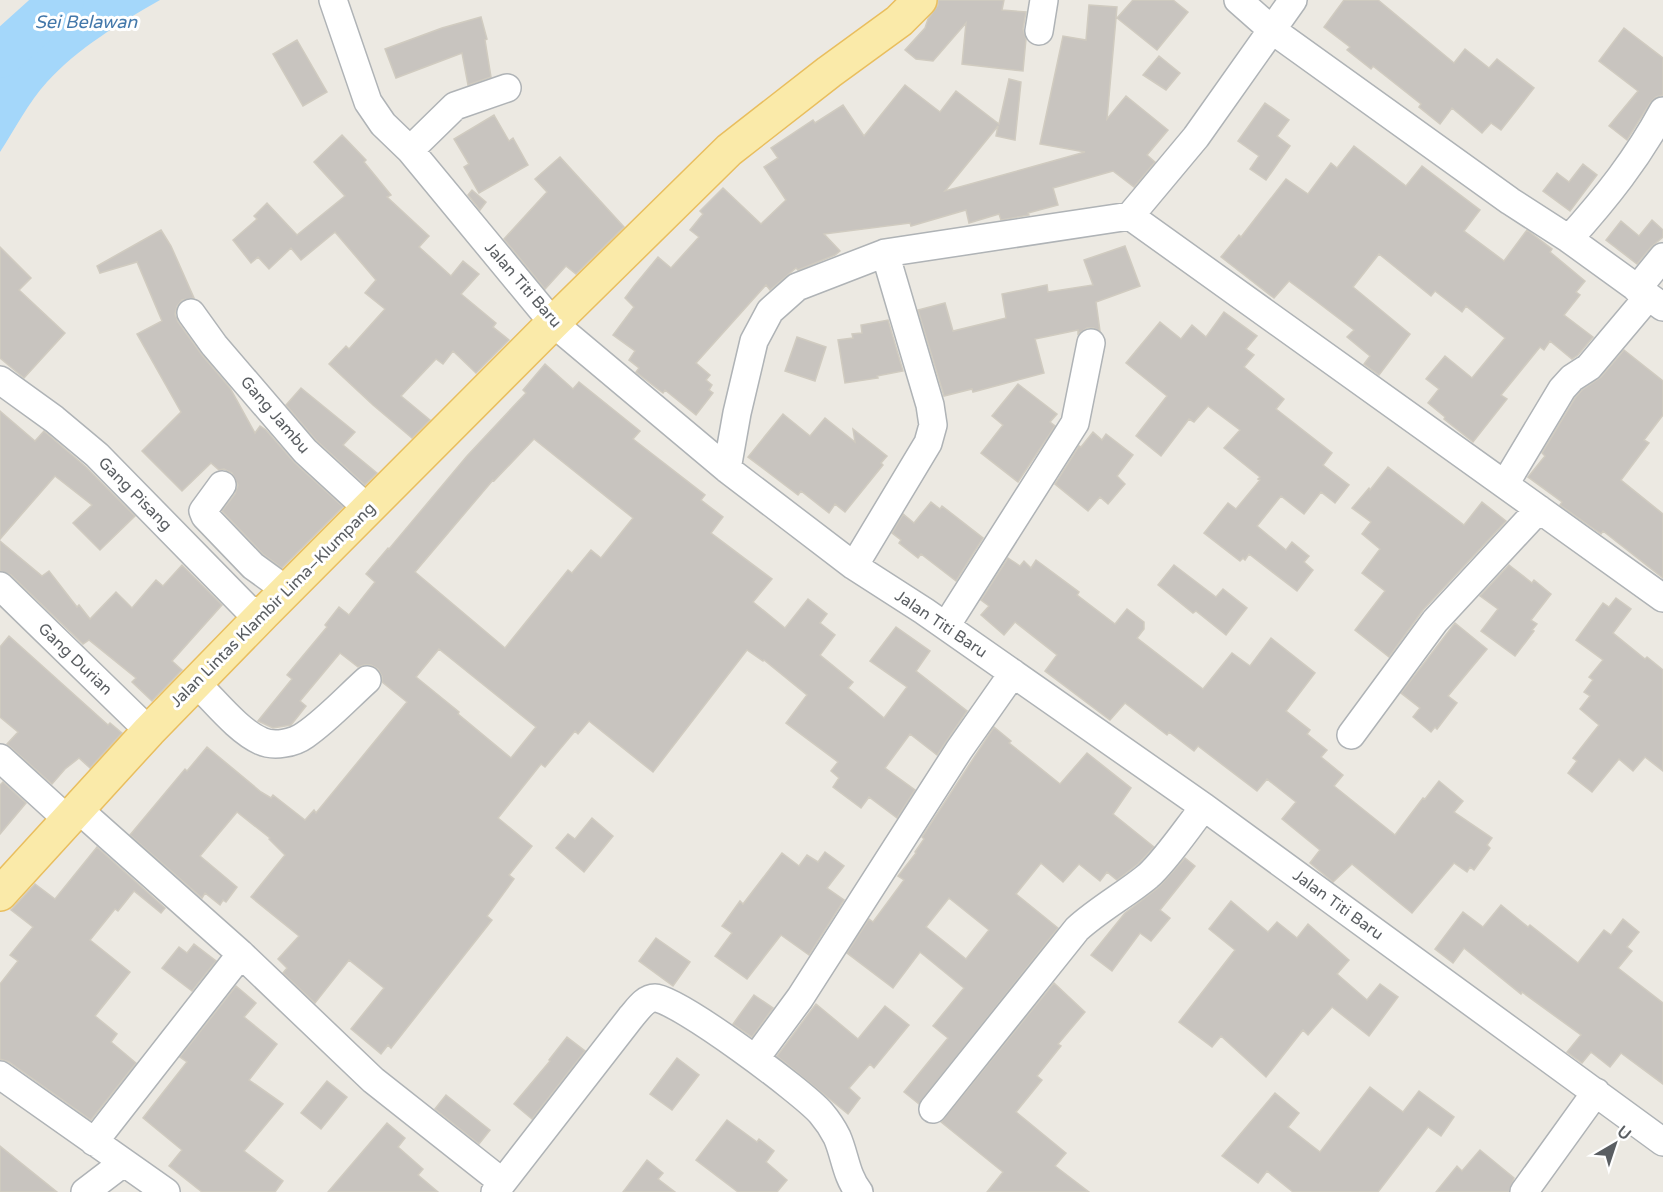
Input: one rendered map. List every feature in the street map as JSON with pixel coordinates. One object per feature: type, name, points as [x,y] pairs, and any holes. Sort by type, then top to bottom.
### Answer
[{"type":"main road","name":"Jalan Lintas Klambir Lima–Klumpang","points":[[0,894],[149,731],[286,590],[729,150],[899,21],[921,0]]},
{"type":"street","points":[[1039,31],[1044,0]]},
{"type":"street","points":[[1238,0],[1272,30],[1649,298]]},
{"type":"street","points":[[727,469],[754,341],[770,311],[797,287],[885,252],[1130,216],[1196,137],[1293,0]]},
{"type":"street","name":"Jalan Titi Baru","points":[[334,1],[368,102],[383,124],[410,150],[553,323],[727,469],[854,566],[946,626],[1204,807],[1596,1092],[1660,1134]]},
{"type":"street","points":[[410,150],[455,106],[507,88]]},
{"type":"street","points":[[1569,239],[1607,197],[1645,144],[1663,111]]},
{"type":"street","points":[[1130,216],[1663,598]]},
{"type":"street","points":[[854,566],[928,443],[933,425],[930,405],[885,252]]},
{"type":"street","points":[[1505,483],[1562,389],[1572,378],[1589,367],[1649,298],[1663,257]]},
{"type":"street","name":"Gang Jambu","points":[[191,313],[214,345],[304,451],[368,509]]},
{"type":"street","points":[[946,626],[1075,423],[1091,343]]},
{"type":"street","name":"Gang Pisang","points":[[0,380],[54,419],[97,455],[248,609],[264,613]]},
{"type":"street","points":[[222,485],[203,511],[205,516],[254,566],[286,590]]},
{"type":"street","points":[[1351,735],[1435,621],[1539,509]]},
{"type":"street","name":"Gang Durian","points":[[0,586],[149,731]]},
{"type":"street","points":[[755,1059],[800,998],[959,750],[997,698],[1012,673]]},
{"type":"street","points":[[196,683],[244,730],[262,742],[273,744],[288,743],[304,736],[367,680]]},
{"type":"street","points":[[0,758],[73,815],[241,954],[373,1080],[499,1187],[631,1017],[650,998],[658,997],[670,1002],[755,1059],[821,1113],[837,1136],[846,1166],[859,1192]]},
{"type":"street","points":[[933,1109],[1077,929],[1099,910],[1150,874],[1204,807]]},
{"type":"street","points":[[94,1142],[241,954]]},
{"type":"street","points":[[0,1077],[166,1192]]},
{"type":"street","points":[[1524,1192],[1596,1092]]},
{"type":"street","points":[[85,1192],[123,1163]]},
{"type":"water","name":"Sei Belawan","points":[[78,0],[160,0],[100,37],[59,70],[34,99],[0,152],[0,69]]},
{"type":"building","points":[[938,0],[1004,0],[1002,10],[1026,12],[1023,29],[1026,39],[1023,71],[962,64],[966,23],[933,61],[916,59],[905,50],[925,28],[928,19],[938,5]]},
{"type":"building","points":[[1133,0],[1173,0],[1188,12],[1157,50],[1117,18]]},
{"type":"building","points":[[1344,0],[1378,0],[1454,63],[1465,49],[1489,68],[1497,59],[1534,88],[1501,130],[1491,123],[1482,133],[1452,108],[1440,124],[1419,107],[1421,104],[1373,66],[1371,69],[1347,50],[1350,47],[1324,27]]},
{"type":"building","points":[[1089,5],[1117,7],[1107,119],[1126,96],[1168,130],[1147,155],[1155,162],[1134,187],[1113,171],[1053,188],[1058,205],[1028,213],[1029,215],[1001,220],[999,214],[969,223],[966,210],[911,226],[910,223],[824,234],[840,251],[798,270],[796,268],[770,290],[766,285],[696,363],[710,375],[706,380],[712,385],[709,390],[713,393],[696,415],[665,390],[663,393],[636,372],[639,368],[629,360],[635,351],[613,335],[634,307],[625,298],[634,286],[658,257],[671,268],[699,237],[690,230],[703,214],[700,211],[723,188],[761,224],[786,200],[764,167],[778,158],[771,148],[813,120],[815,123],[843,105],[864,136],[905,85],[940,112],[956,91],[999,124],[1009,79],[1021,82],[1015,140],[996,136],[998,126],[945,191],[1085,152],[1040,144],[1063,36],[1086,40]]},
{"type":"building","points":[[481,17],[487,39],[485,40],[491,77],[468,85],[462,53],[396,78],[385,49],[442,28]]},
{"type":"building","points":[[1624,28],[1663,58],[1663,95],[1656,97],[1650,103],[1627,140],[1609,126],[1638,91],[1599,61]]},
{"type":"building","points":[[297,40],[327,92],[303,106],[273,54]]},
{"type":"building","points":[[1159,56],[1180,73],[1166,90],[1143,75]]},
{"type":"building","points":[[1265,103],[1289,120],[1277,136],[1290,146],[1266,180],[1250,169],[1259,156],[1238,141]]},
{"type":"building","points":[[494,115],[509,141],[513,138],[528,165],[479,193],[464,167],[469,164],[454,139]]},
{"type":"building","points":[[342,135],[366,160],[364,162],[391,195],[387,197],[429,236],[419,247],[451,276],[463,261],[479,274],[461,294],[496,323],[493,327],[509,340],[476,373],[453,351],[443,364],[436,359],[401,396],[430,420],[412,438],[329,364],[346,346],[349,349],[385,309],[365,293],[376,280],[335,232],[301,260],[291,248],[269,269],[258,257],[251,263],[233,240],[257,219],[254,216],[267,203],[297,235],[345,196],[314,162]]},
{"type":"building","points":[[1354,146],[1406,186],[1422,166],[1480,210],[1464,231],[1504,261],[1527,230],[1552,249],[1550,252],[1585,281],[1576,292],[1580,295],[1564,315],[1593,337],[1572,359],[1550,341],[1544,350],[1540,347],[1501,395],[1507,399],[1473,442],[1428,403],[1439,389],[1426,379],[1445,356],[1472,378],[1505,338],[1466,306],[1462,312],[1435,291],[1431,296],[1379,254],[1353,287],[1410,334],[1379,375],[1364,364],[1370,356],[1347,337],[1354,330],[1316,301],[1289,281],[1274,298],[1221,257],[1239,235],[1241,237],[1286,179],[1308,194],[1331,163],[1337,168]]},
{"type":"building","points":[[560,157],[624,227],[576,274],[566,266],[545,289],[504,239],[547,192],[535,179]]},
{"type":"building","points":[[1583,164],[1597,175],[1570,211],[1543,191],[1557,173],[1569,182]]},
{"type":"building","points":[[472,190],[486,202],[480,210],[468,195]]},
{"type":"building","points":[[1652,220],[1663,230],[1663,237],[1637,264],[1606,240],[1621,221],[1639,236]]},
{"type":"building","points":[[161,230],[171,246],[194,298],[182,300],[177,306],[175,314],[178,322],[230,388],[255,433],[260,426],[266,430],[294,462],[343,507],[282,568],[263,554],[222,511],[235,494],[238,485],[232,473],[224,469],[219,470],[211,463],[182,491],[142,451],[181,412],[137,334],[162,321],[137,262],[100,273],[97,266]]},
{"type":"building","points":[[1125,246],[1140,286],[1096,302],[1100,331],[1087,328],[1078,334],[1078,330],[1035,339],[1044,373],[973,392],[972,389],[944,396],[918,310],[945,303],[953,331],[1006,318],[1002,294],[1047,285],[1048,292],[1093,285],[1084,260]]},
{"type":"building","points":[[0,247],[31,278],[19,290],[65,333],[24,378],[0,358]]},
{"type":"building","points":[[1224,312],[1257,336],[1246,349],[1254,355],[1244,367],[1284,399],[1276,409],[1332,453],[1323,465],[1349,485],[1335,503],[1321,492],[1304,514],[1281,496],[1257,526],[1286,550],[1292,542],[1309,556],[1304,562],[1313,570],[1297,591],[1249,554],[1245,560],[1243,558],[1240,561],[1204,533],[1228,503],[1236,509],[1260,480],[1258,479],[1260,477],[1224,448],[1240,430],[1208,406],[1194,422],[1189,419],[1161,456],[1136,436],[1167,396],[1126,363],[1160,322],[1181,339],[1192,325],[1206,337]]},
{"type":"building","points":[[888,320],[903,371],[845,383],[838,340],[853,338],[852,334],[862,333],[861,325]]},
{"type":"building","points":[[797,337],[826,347],[815,381],[785,371]]},
{"type":"building","points":[[1624,350],[1663,381],[1663,415],[1644,440],[1649,443],[1621,480],[1663,514],[1663,578],[1603,531],[1601,534],[1560,505],[1562,502],[1528,477],[1545,456],[1542,453],[1575,398],[1582,390],[1601,377]]},
{"type":"building","points":[[545,364],[573,389],[579,382],[640,431],[633,439],[705,495],[701,500],[723,517],[711,533],[772,579],[753,602],[785,628],[808,599],[827,614],[820,623],[835,635],[820,655],[853,682],[848,688],[884,718],[907,687],[870,661],[896,627],[930,651],[916,671],[967,711],[937,755],[910,734],[885,768],[915,790],[897,818],[869,797],[861,808],[833,787],[839,778],[831,771],[838,762],[786,723],[807,695],[764,660],[747,650],[653,772],[589,721],[578,734],[575,731],[545,767],[541,764],[498,818],[532,846],[509,875],[514,879],[487,916],[492,920],[391,1048],[388,1045],[381,1054],[351,1029],[384,988],[349,960],[315,1003],[283,973],[287,968],[278,959],[299,936],[251,897],[285,855],[270,838],[237,812],[200,856],[237,887],[226,902],[223,900],[220,905],[205,893],[202,898],[130,835],[185,769],[187,771],[207,747],[261,792],[271,798],[273,795],[305,820],[314,810],[316,813],[407,702],[382,682],[378,669],[371,665],[358,667],[340,653],[300,701],[306,706],[291,725],[273,728],[258,721],[292,679],[287,675],[327,627],[325,625],[339,607],[349,615],[375,582],[366,574],[467,456],[526,393],[523,390]],"holes":[[[534,439],[633,518],[601,558],[591,550],[572,573],[568,570],[505,648],[415,572],[493,480]],[[439,649],[536,727],[511,758],[416,677]]]},
{"type":"building","points":[[1018,384],[1057,414],[1050,422],[1055,426],[1018,482],[981,453],[1003,425],[992,416]]},
{"type":"building","points":[[301,388],[355,432],[343,445],[377,473],[365,485],[316,440],[286,405]]},
{"type":"building","points":[[0,411],[35,441],[44,431],[86,467],[135,516],[100,550],[73,523],[92,505],[55,476],[0,539]]},
{"type":"building","points":[[783,414],[810,436],[825,418],[855,442],[853,429],[887,456],[881,463],[883,465],[845,512],[835,504],[829,513],[801,491],[798,495],[748,457]]},
{"type":"building","points":[[1093,432],[1102,440],[1106,434],[1133,455],[1117,476],[1125,484],[1108,504],[1100,497],[1088,511],[1055,484],[1079,446],[1081,447]]},
{"type":"building","points":[[1388,467],[1464,525],[1482,502],[1506,521],[1423,610],[1389,657],[1355,630],[1385,591],[1362,573],[1380,549],[1362,534],[1371,522],[1352,508]]},
{"type":"building","points":[[931,502],[940,509],[942,506],[983,538],[956,581],[921,554],[918,558],[899,543],[901,540],[892,533],[903,514],[914,523]]},
{"type":"building","points":[[0,541],[42,576],[49,571],[77,607],[79,605],[90,619],[116,592],[132,608],[156,580],[163,586],[182,565],[222,605],[172,661],[182,670],[152,701],[132,682],[136,678],[89,640],[83,644],[11,575],[0,571]]},
{"type":"building","points":[[1008,558],[1020,566],[1024,561],[1031,568],[1036,560],[1079,592],[1077,595],[1115,624],[1127,609],[1144,622],[1144,629],[1137,638],[1203,689],[1232,653],[1250,666],[1271,638],[1315,673],[1286,711],[1310,730],[1307,734],[1327,750],[1321,757],[1343,775],[1334,786],[1395,835],[1439,781],[1463,801],[1454,812],[1492,838],[1487,845],[1490,848],[1474,870],[1470,867],[1467,872],[1454,863],[1412,913],[1352,864],[1333,882],[1310,863],[1320,850],[1282,819],[1296,802],[1267,779],[1257,791],[1198,746],[1194,751],[1169,732],[1167,735],[1125,703],[1110,720],[1045,671],[1057,655],[1015,622],[1004,635],[981,615],[989,606],[981,600]]},
{"type":"building","points":[[1174,565],[1216,597],[1223,589],[1247,608],[1226,635],[1196,611],[1193,613],[1158,585]]},
{"type":"building","points":[[1509,565],[1532,583],[1534,580],[1551,594],[1531,620],[1537,624],[1532,630],[1534,631],[1515,656],[1481,631],[1498,609],[1480,596]]},
{"type":"building","points":[[1616,598],[1631,609],[1613,633],[1645,659],[1647,657],[1663,670],[1663,771],[1645,757],[1633,771],[1619,759],[1592,792],[1568,773],[1577,761],[1573,758],[1599,725],[1580,709],[1590,696],[1584,692],[1593,680],[1589,677],[1603,660],[1576,640],[1603,603],[1609,607]]},
{"type":"building","points":[[1455,623],[1487,649],[1448,696],[1457,703],[1437,729],[1435,727],[1431,732],[1413,717],[1420,708],[1401,693]]},
{"type":"building","points":[[9,636],[108,725],[110,723],[122,733],[90,768],[79,758],[52,784],[7,744],[18,732],[0,717],[0,647]]},
{"type":"building","points":[[994,727],[1011,741],[1009,743],[1060,784],[1087,753],[1131,788],[1113,814],[1154,847],[1138,864],[1117,880],[1107,872],[1100,881],[1079,864],[1063,882],[1041,863],[1016,894],[1058,928],[919,1104],[904,1092],[948,1038],[933,1026],[964,988],[920,952],[893,988],[847,953],[869,919],[873,922],[904,880],[898,876],[916,853],[924,839],[922,837]],"holes":[[[949,898],[989,930],[966,959],[926,927]]]},
{"type":"building","points":[[3,782],[26,803],[0,834],[0,785]]},
{"type":"building","points":[[592,818],[613,836],[584,872],[556,848],[568,834],[575,839]]},
{"type":"building","points":[[97,847],[165,908],[161,913],[134,891],[118,911],[115,909],[90,940],[130,972],[95,1016],[117,1034],[111,1042],[136,1063],[91,1120],[9,1062],[0,1059],[0,984],[18,961],[10,955],[33,927],[11,910],[35,884],[55,899]]},
{"type":"building","points":[[825,852],[844,866],[827,888],[844,900],[809,955],[781,935],[747,979],[715,956],[732,933],[722,926],[740,901],[743,904],[782,853],[799,866],[807,855],[818,862]]},
{"type":"building","points":[[1185,858],[1195,866],[1160,910],[1170,918],[1151,941],[1140,933],[1112,971],[1091,955],[1125,913],[1159,887]]},
{"type":"building","points":[[1231,901],[1268,932],[1277,922],[1297,938],[1308,924],[1349,960],[1337,974],[1367,1000],[1380,984],[1398,997],[1369,1036],[1332,1007],[1308,1035],[1303,1030],[1266,1077],[1221,1036],[1212,1047],[1179,1022],[1235,950],[1209,929]]},
{"type":"building","points":[[1501,905],[1578,963],[1604,930],[1611,935],[1623,919],[1639,932],[1627,947],[1632,951],[1618,968],[1663,1003],[1663,1084],[1621,1053],[1610,1067],[1591,1052],[1582,1063],[1567,1052],[1581,1035],[1522,992],[1521,994],[1464,948],[1453,963],[1435,949],[1463,912],[1483,927]]},
{"type":"building","points":[[656,938],[690,962],[673,986],[639,961]]},
{"type":"building","points":[[194,944],[216,961],[192,991],[162,968],[179,947],[187,953]]},
{"type":"building","points":[[1054,983],[1085,1012],[1058,1044],[1061,1046],[1037,1076],[1042,1080],[1016,1112],[1066,1153],[1055,1166],[1089,1192],[987,1192],[1003,1172],[941,1122]]},
{"type":"building","points":[[236,986],[256,1003],[244,1017],[277,1044],[249,1080],[283,1104],[244,1151],[283,1181],[275,1192],[202,1192],[169,1166],[182,1150],[143,1118],[187,1062],[180,1057]]},
{"type":"building","points":[[754,995],[773,1008],[752,1037],[733,1024]]},
{"type":"building","points":[[816,1004],[858,1039],[885,1006],[909,1025],[874,1068],[870,1064],[849,1088],[860,1098],[848,1114],[777,1056]]},
{"type":"building","points":[[567,1037],[585,1051],[532,1119],[514,1104]]},
{"type":"building","points":[[677,1058],[699,1075],[672,1110],[650,1094]]},
{"type":"building","points":[[327,1081],[347,1097],[321,1129],[301,1113]]},
{"type":"building","points":[[1370,1087],[1403,1112],[1419,1091],[1454,1117],[1441,1136],[1428,1127],[1378,1192],[1293,1192],[1267,1171],[1258,1183],[1222,1156],[1275,1093],[1299,1113],[1288,1127],[1320,1152]]},
{"type":"building","points":[[446,1095],[490,1130],[479,1144],[435,1109]]},
{"type":"building","points":[[727,1120],[757,1142],[759,1139],[774,1151],[766,1162],[787,1180],[777,1192],[738,1192],[696,1160]]},
{"type":"building","points":[[387,1123],[405,1138],[398,1147],[423,1169],[418,1175],[438,1192],[328,1192]]},
{"type":"building","points":[[0,1146],[57,1192],[0,1192]]},
{"type":"building","points":[[1480,1150],[1514,1178],[1509,1192],[1436,1192],[1457,1166],[1462,1171]]},
{"type":"building","points":[[647,1160],[663,1173],[658,1179],[675,1192],[623,1192]]},
{"type":"waterway","name":"Sei Belawan","points":[[0,56],[62,0]]}]
